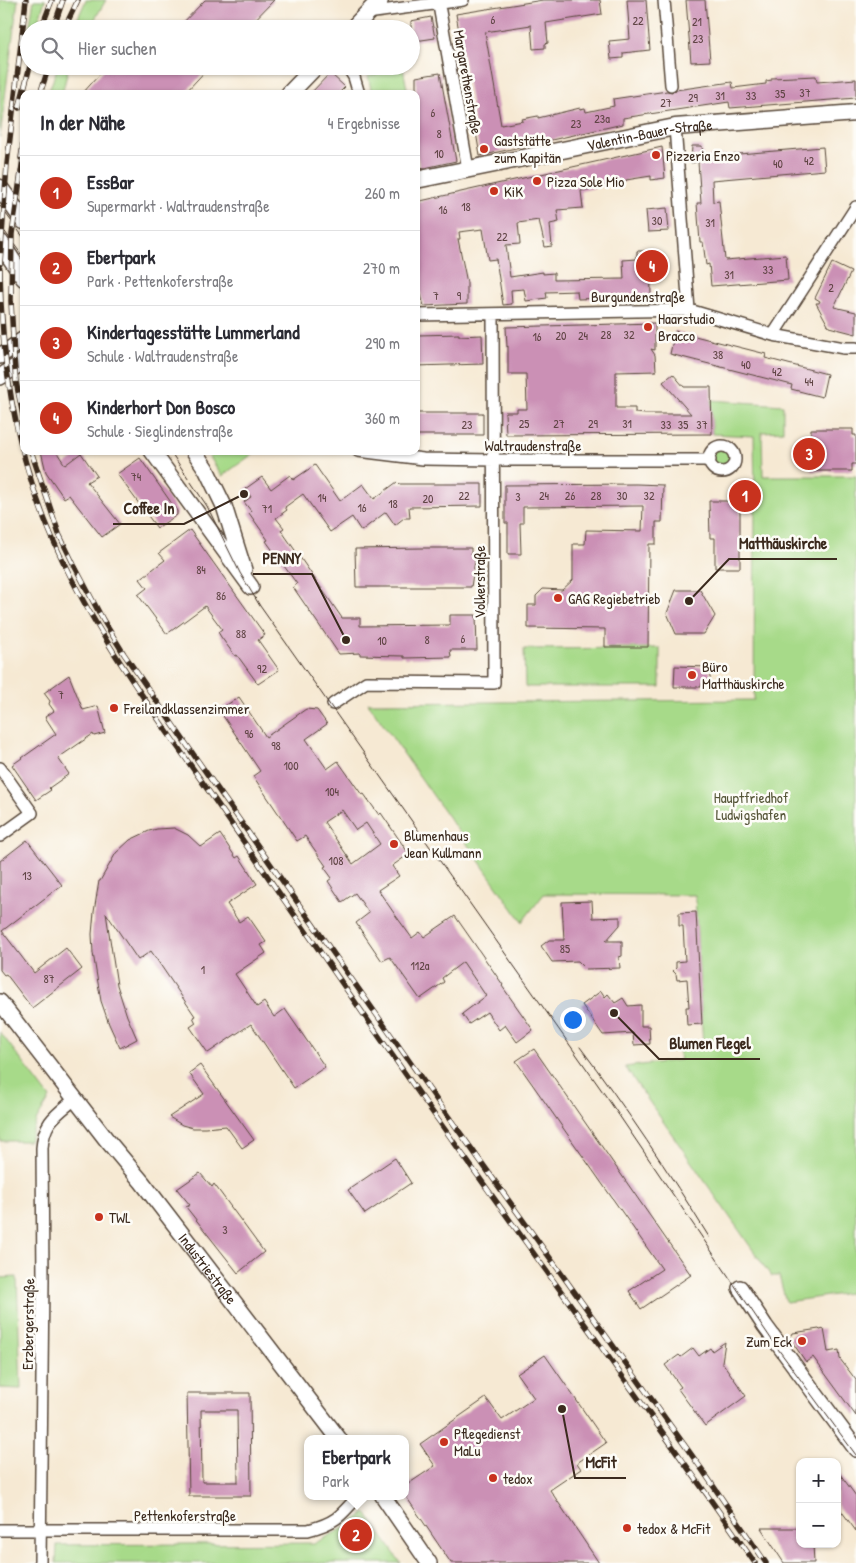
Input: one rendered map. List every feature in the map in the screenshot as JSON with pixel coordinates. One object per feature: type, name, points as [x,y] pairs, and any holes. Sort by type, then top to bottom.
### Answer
[{"type":"main road","points":[[360,20],[380,0]]},
{"type":"main road","points":[[293,90],[307,75]]},
{"type":"main road","name":"Valentin-Bauer-Straße","points":[[420,179],[675,127],[856,113]]},
{"type":"main road","points":[[0,188],[20,216]]},
{"type":"main road","points":[[0,242],[20,272]]},
{"type":"street","points":[[367,13],[463,0]]},
{"type":"street","points":[[664,0],[671,85]]},
{"type":"street","name":"Margarethenstraße","points":[[438,2],[468,169]]},
{"type":"street","points":[[353,75],[358,90]]},
{"type":"street","points":[[675,127],[689,310]]},
{"type":"street","points":[[774,335],[856,207]]},
{"type":"street","name":"Burgundenstraße","points":[[420,315],[689,310],[774,335],[844,348],[856,348]]},
{"type":"street","name":"Volkerstraße","points":[[333,704],[366,682],[494,683],[495,460],[493,314]]},
{"type":"street","points":[[0,356],[20,342]]},
{"type":"street","points":[[0,377],[20,364]]},
{"type":"street","points":[[155,455],[251,587],[241,562],[224,506],[206,468],[197,455]]},
{"type":"street","name":"Waltraudenstraße","points":[[390,455],[423,459],[710,460]]},
{"type":"street","points":[[0,768],[32,813],[0,836]]},
{"type":"street","name":"Industriestraße","points":[[0,1002],[142,1182],[336,1435]]},
{"type":"street","name":"Erzbergerstraße","points":[[40,1563],[44,1280],[42,1142],[48,1124],[56,1114],[75,1099]]},
{"type":"street","points":[[740,1288],[856,1449]]},
{"type":"street","name":"Pettenkoferstraße","points":[[0,1530],[308,1530],[326,1525],[340,1516],[354,1500]]},
{"type":"street","points":[[386,1500],[430,1563]]},
{"type":"green space","points":[[0,0],[18,0],[0,137]]},
{"type":"green space","points":[[34,0],[45,0],[39,20],[31,20]]},
{"type":"green space","points":[[86,0],[106,0],[94,20],[77,20]]},
{"type":"green space","points":[[55,75],[67,75],[63,90],[49,90]]},
{"type":"green space","points":[[404,75],[407,90],[371,90],[368,76]]},
{"type":"green space","name":"Hauptfriedhof Ludwigshafen","points":[[711,400],[783,405],[783,431],[762,432],[763,476],[856,476],[856,1292],[786,1302],[779,1276],[771,1276],[625,1067],[680,1060],[678,1049],[703,1048],[695,895],[544,894],[522,922],[368,703],[754,700],[754,436],[712,434]]},
{"type":"green space","points":[[717,447],[727,447],[734,454],[734,464],[727,471],[717,471],[710,464],[710,454]]},
{"type":"green space","points":[[209,455],[251,455],[222,476]]},
{"type":"green space","points":[[660,648],[660,687],[525,687],[524,649]]},
{"type":"green space","points":[[0,1032],[50,1098],[37,1119],[29,1141],[0,1141]]},
{"type":"green space","points":[[17,1277],[21,1389],[0,1388],[0,1278]]},
{"type":"green space","points":[[366,1513],[401,1563],[56,1563],[57,1545],[315,1543],[344,1528]]},
{"type":"building","points":[[205,0],[274,0],[255,20],[186,20]]},
{"type":"building","points":[[543,0],[600,0],[602,14],[546,23],[548,43],[545,44],[545,48],[533,49],[531,25],[485,32],[501,125],[580,108],[585,108],[586,112],[614,106],[613,99],[732,82],[733,88],[766,84],[766,81],[772,80],[772,78],[816,76],[817,82],[856,79],[856,98],[730,108],[729,102],[623,118],[623,124],[480,156],[456,14]]},
{"type":"building","points":[[627,0],[646,0],[650,50],[623,53],[623,58],[611,59],[609,41],[630,39]]},
{"type":"building","points":[[686,0],[705,0],[710,61],[691,62]]},
{"type":"building","points":[[431,17],[435,38],[420,40],[420,20],[416,20]]},
{"type":"building","points":[[440,73],[456,161],[420,169],[420,90],[416,90],[416,77]]},
{"type":"building","points":[[99,75],[202,75],[188,90],[86,90]]},
{"type":"building","points":[[328,75],[332,75],[345,87],[342,90],[314,90]]},
{"type":"building","points":[[692,146],[702,146],[703,157],[823,147],[825,170],[712,180],[713,202],[719,201],[725,260],[786,255],[788,280],[711,286],[709,264],[706,265],[703,242],[700,242],[697,203],[701,203],[698,162],[691,163]]},
{"type":"building","points":[[662,147],[665,178],[651,180],[651,176],[581,191],[583,208],[557,210],[559,222],[550,224],[552,246],[545,247],[539,220],[518,223],[520,244],[506,245],[510,277],[543,272],[543,274],[554,273],[554,280],[624,279],[623,260],[637,259],[637,251],[650,251],[651,296],[578,299],[577,291],[546,292],[547,298],[526,301],[524,289],[511,290],[512,304],[503,305],[496,259],[488,260],[483,229],[459,232],[460,239],[458,239],[467,283],[467,304],[424,306],[420,292],[420,201]]},
{"type":"building","points":[[667,208],[669,231],[648,232],[646,210]]},
{"type":"building","points":[[832,263],[851,272],[834,307],[856,312],[856,334],[829,327],[816,303],[820,301],[815,298]]},
{"type":"building","points":[[655,323],[655,350],[651,349],[655,355],[656,371],[616,372],[616,408],[635,408],[635,413],[645,414],[691,414],[663,382],[673,374],[684,387],[711,387],[712,434],[506,435],[505,412],[517,412],[517,409],[527,409],[526,374],[508,374],[506,327]]},
{"type":"building","points":[[675,331],[766,354],[765,358],[827,374],[822,397],[791,389],[792,385],[670,354]]},
{"type":"building","points":[[420,335],[482,335],[483,364],[420,366]]},
{"type":"building","points":[[420,413],[483,413],[483,435],[420,435]]},
{"type":"building","points":[[811,429],[853,429],[853,435],[856,435],[856,464],[852,464],[852,471],[811,471]]},
{"type":"building","points":[[42,455],[59,455],[65,465],[78,455],[82,455],[97,476],[87,482],[120,524],[102,537],[69,495],[64,498],[46,472]]},
{"type":"building","points":[[140,458],[177,511],[177,515],[157,528],[117,474]]},
{"type":"building","points":[[315,465],[340,501],[363,484],[374,499],[397,482],[399,484],[482,484],[482,506],[409,507],[410,518],[404,518],[395,525],[386,512],[361,531],[352,517],[330,532],[303,494],[285,507],[287,510],[276,518],[284,528],[281,530],[342,618],[360,618],[360,626],[450,625],[450,615],[476,615],[477,650],[450,650],[451,657],[404,658],[404,656],[360,655],[360,653],[339,654],[293,587],[297,584],[266,541],[268,540],[249,513],[251,511],[244,502],[251,497],[245,489],[262,477],[271,489],[290,475],[293,480]]},
{"type":"building","points":[[505,485],[663,485],[662,522],[656,522],[656,544],[649,544],[648,647],[605,647],[605,629],[528,628],[528,605],[536,605],[536,596],[543,589],[562,590],[573,580],[573,544],[585,544],[586,530],[642,531],[643,506],[523,507],[523,523],[520,523],[521,554],[508,554],[508,523],[505,523]]},
{"type":"building","points":[[709,501],[740,501],[740,568],[715,568],[715,538],[710,538]]},
{"type":"building","points":[[190,530],[265,635],[258,640],[279,670],[258,684],[221,637],[218,632],[222,629],[205,606],[167,634],[138,595],[147,588],[140,579],[165,560],[159,553]]},
{"type":"building","points":[[471,548],[471,554],[476,554],[471,587],[356,587],[355,549]]},
{"type":"building","points":[[676,590],[700,590],[715,616],[704,634],[676,634],[667,613]]},
{"type":"building","name":"Büro Matthäuskirche","points":[[675,666],[710,667],[710,683],[702,683],[701,687],[674,687]]},
{"type":"building","points":[[69,675],[83,710],[98,706],[105,733],[94,736],[93,734],[58,758],[69,774],[36,800],[12,765],[56,734],[45,717],[54,711],[44,693]]},
{"type":"building","points":[[239,697],[266,737],[306,709],[317,710],[327,724],[306,739],[327,769],[338,761],[362,795],[364,794],[379,815],[381,813],[409,854],[392,866],[399,876],[378,890],[412,938],[420,932],[424,937],[455,916],[533,1030],[517,1042],[505,1025],[499,1030],[487,1012],[469,1024],[462,1014],[486,996],[463,962],[442,978],[444,982],[420,999],[390,957],[382,961],[356,923],[369,913],[355,893],[342,902],[328,881],[332,878],[324,867],[326,866],[305,836],[297,841],[253,776],[260,771],[219,710]],"holes":[[[342,810],[356,830],[366,823],[380,844],[353,864],[324,822]]]},
{"type":"building","points":[[174,828],[188,835],[201,847],[220,834],[236,858],[239,856],[257,884],[227,904],[239,922],[248,916],[266,942],[261,945],[266,953],[235,974],[257,1007],[264,1002],[274,1017],[285,1009],[325,1067],[294,1088],[251,1024],[208,1053],[190,1027],[196,1023],[193,1017],[195,1016],[151,951],[138,960],[106,913],[117,985],[137,1039],[120,1048],[101,1001],[93,953],[92,934],[99,881],[116,853],[130,840],[149,831]]},
{"type":"building","points":[[27,840],[62,885],[2,931],[34,973],[66,948],[82,969],[32,1008],[6,974],[4,975],[0,970],[0,861]]},
{"type":"building","points":[[592,901],[593,918],[620,917],[620,925],[606,941],[622,941],[622,956],[619,957],[620,968],[586,969],[578,961],[552,962],[541,946],[549,940],[564,940],[562,902]]},
{"type":"building","points":[[696,912],[702,1024],[687,1025],[686,1007],[689,1007],[687,979],[677,980],[676,974],[673,971],[676,968],[676,962],[685,961],[683,926],[679,926],[679,913]]},
{"type":"building","points":[[601,991],[605,997],[608,994],[615,1003],[623,998],[628,1006],[641,1005],[641,1026],[649,1026],[650,1044],[634,1045],[633,1033],[603,1035],[582,1005]]},
{"type":"building","points":[[534,1049],[691,1275],[641,1309],[629,1291],[662,1269],[516,1061]]},
{"type":"building","points":[[200,1065],[254,1140],[242,1148],[226,1126],[193,1128],[182,1125],[169,1117],[204,1094],[189,1073]]},
{"type":"building","points":[[395,1158],[411,1183],[365,1214],[348,1190]]},
{"type":"building","points":[[200,1173],[212,1187],[214,1184],[264,1252],[238,1273],[186,1207],[190,1205],[177,1189]]},
{"type":"building","points":[[824,1329],[828,1352],[839,1350],[840,1359],[856,1380],[856,1416],[813,1357],[806,1362],[790,1339],[793,1333]]},
{"type":"building","points":[[725,1342],[722,1362],[746,1396],[705,1426],[678,1389],[681,1387],[665,1365],[693,1348],[699,1356],[710,1348],[712,1351]]},
{"type":"building","name":"tedox","points":[[545,1355],[606,1443],[577,1463],[581,1469],[550,1490],[599,1563],[451,1563],[408,1500],[409,1483],[435,1466],[420,1444],[486,1398],[502,1420],[534,1398],[517,1374]]},
{"type":"building","points":[[187,1393],[250,1393],[251,1496],[189,1496]],"holes":[[[201,1410],[237,1410],[238,1482],[202,1482]]]},
{"type":"building","points":[[841,1475],[856,1496],[856,1531],[841,1510]]},
{"type":"building","points":[[761,1528],[796,1528],[796,1548],[813,1548],[814,1563],[784,1563]]},
{"type":"tram line","points":[[0,206],[20,233]]},
{"type":"tram line","points":[[0,225],[20,252]]},
{"type":"tram line","points":[[173,455],[207,506],[240,573],[260,606],[610,1102],[778,1349],[856,1455]]},
{"type":"tram line","points":[[580,1047],[647,1140],[709,1237]]},
{"type":"railway","points":[[24,20],[26,0]]},
{"type":"railway","points":[[44,20],[52,0]]},
{"type":"railway","points":[[56,20],[63,0]]},
{"type":"railway","points":[[68,20],[78,0]]},
{"type":"railway","points":[[0,264],[7,164],[20,52]]},
{"type":"railway","points":[[24,90],[28,75]]},
{"type":"railway","points":[[41,90],[46,75]]},
{"type":"railway","points":[[20,179],[12,234],[11,301],[16,382],[20,401]]},
{"type":"railway","points":[[0,269],[3,338],[12,406],[20,439]]},
{"type":"railway","points":[[24,455],[39,505],[78,592],[142,696],[467,1161],[755,1563]]},
{"type":"railway","points":[[32,455],[59,534],[103,620],[124,654],[443,1109],[701,1468],[766,1563]]},
{"type":"place","name":"Gaststätte zum Kapitän","points":[[484,149]]},
{"type":"place","name":"Pizzeria Enzo","points":[[656,155]]},
{"type":"place","name":"Pizza Sole Mio","points":[[537,181]]},
{"type":"place","name":"KiK","points":[[494,191]]},
{"type":"place","name":"Kinderhort Don Bosco","points":[[652,266]]},
{"type":"place","name":"Haarstudio Bracco","points":[[648,327]]},
{"type":"place","name":"Kindertagesstätte Lummerland","points":[[809,454]]},
{"type":"place","name":"Coffee In","points":[[244,494]]},
{"type":"place","name":"EssBar","points":[[745,496]]},
{"type":"place","name":"GAG Regiebetrieb","points":[[558,598]]},
{"type":"place","name":"Matthäuskirche","points":[[689,601]]},
{"type":"place","name":"PENNY","points":[[346,640]]},
{"type":"place","name":"Büro Matthäuskirche","points":[[692,675]]},
{"type":"place","name":"Freilandklassenzimmer","points":[[114,708]]},
{"type":"place","name":"Blumenhaus Jean Kullmann","points":[[394,844]]},
{"type":"place","name":"Blumen Flegel","points":[[614,1013]]},
{"type":"place","name":"TWL","points":[[99,1217]]},
{"type":"place","name":"Zum Eck","points":[[802,1341]]},
{"type":"place","name":"McFit","points":[[562,1409]]},
{"type":"place","name":"Pflegedienst MaLu","points":[[444,1442]]},
{"type":"place","name":"tedox","points":[[493,1478]]},
{"type":"place","name":"tedox & McFit","points":[[627,1528]]},
{"type":"place","name":"Ebertpark","points":[[356,1535]]}]
